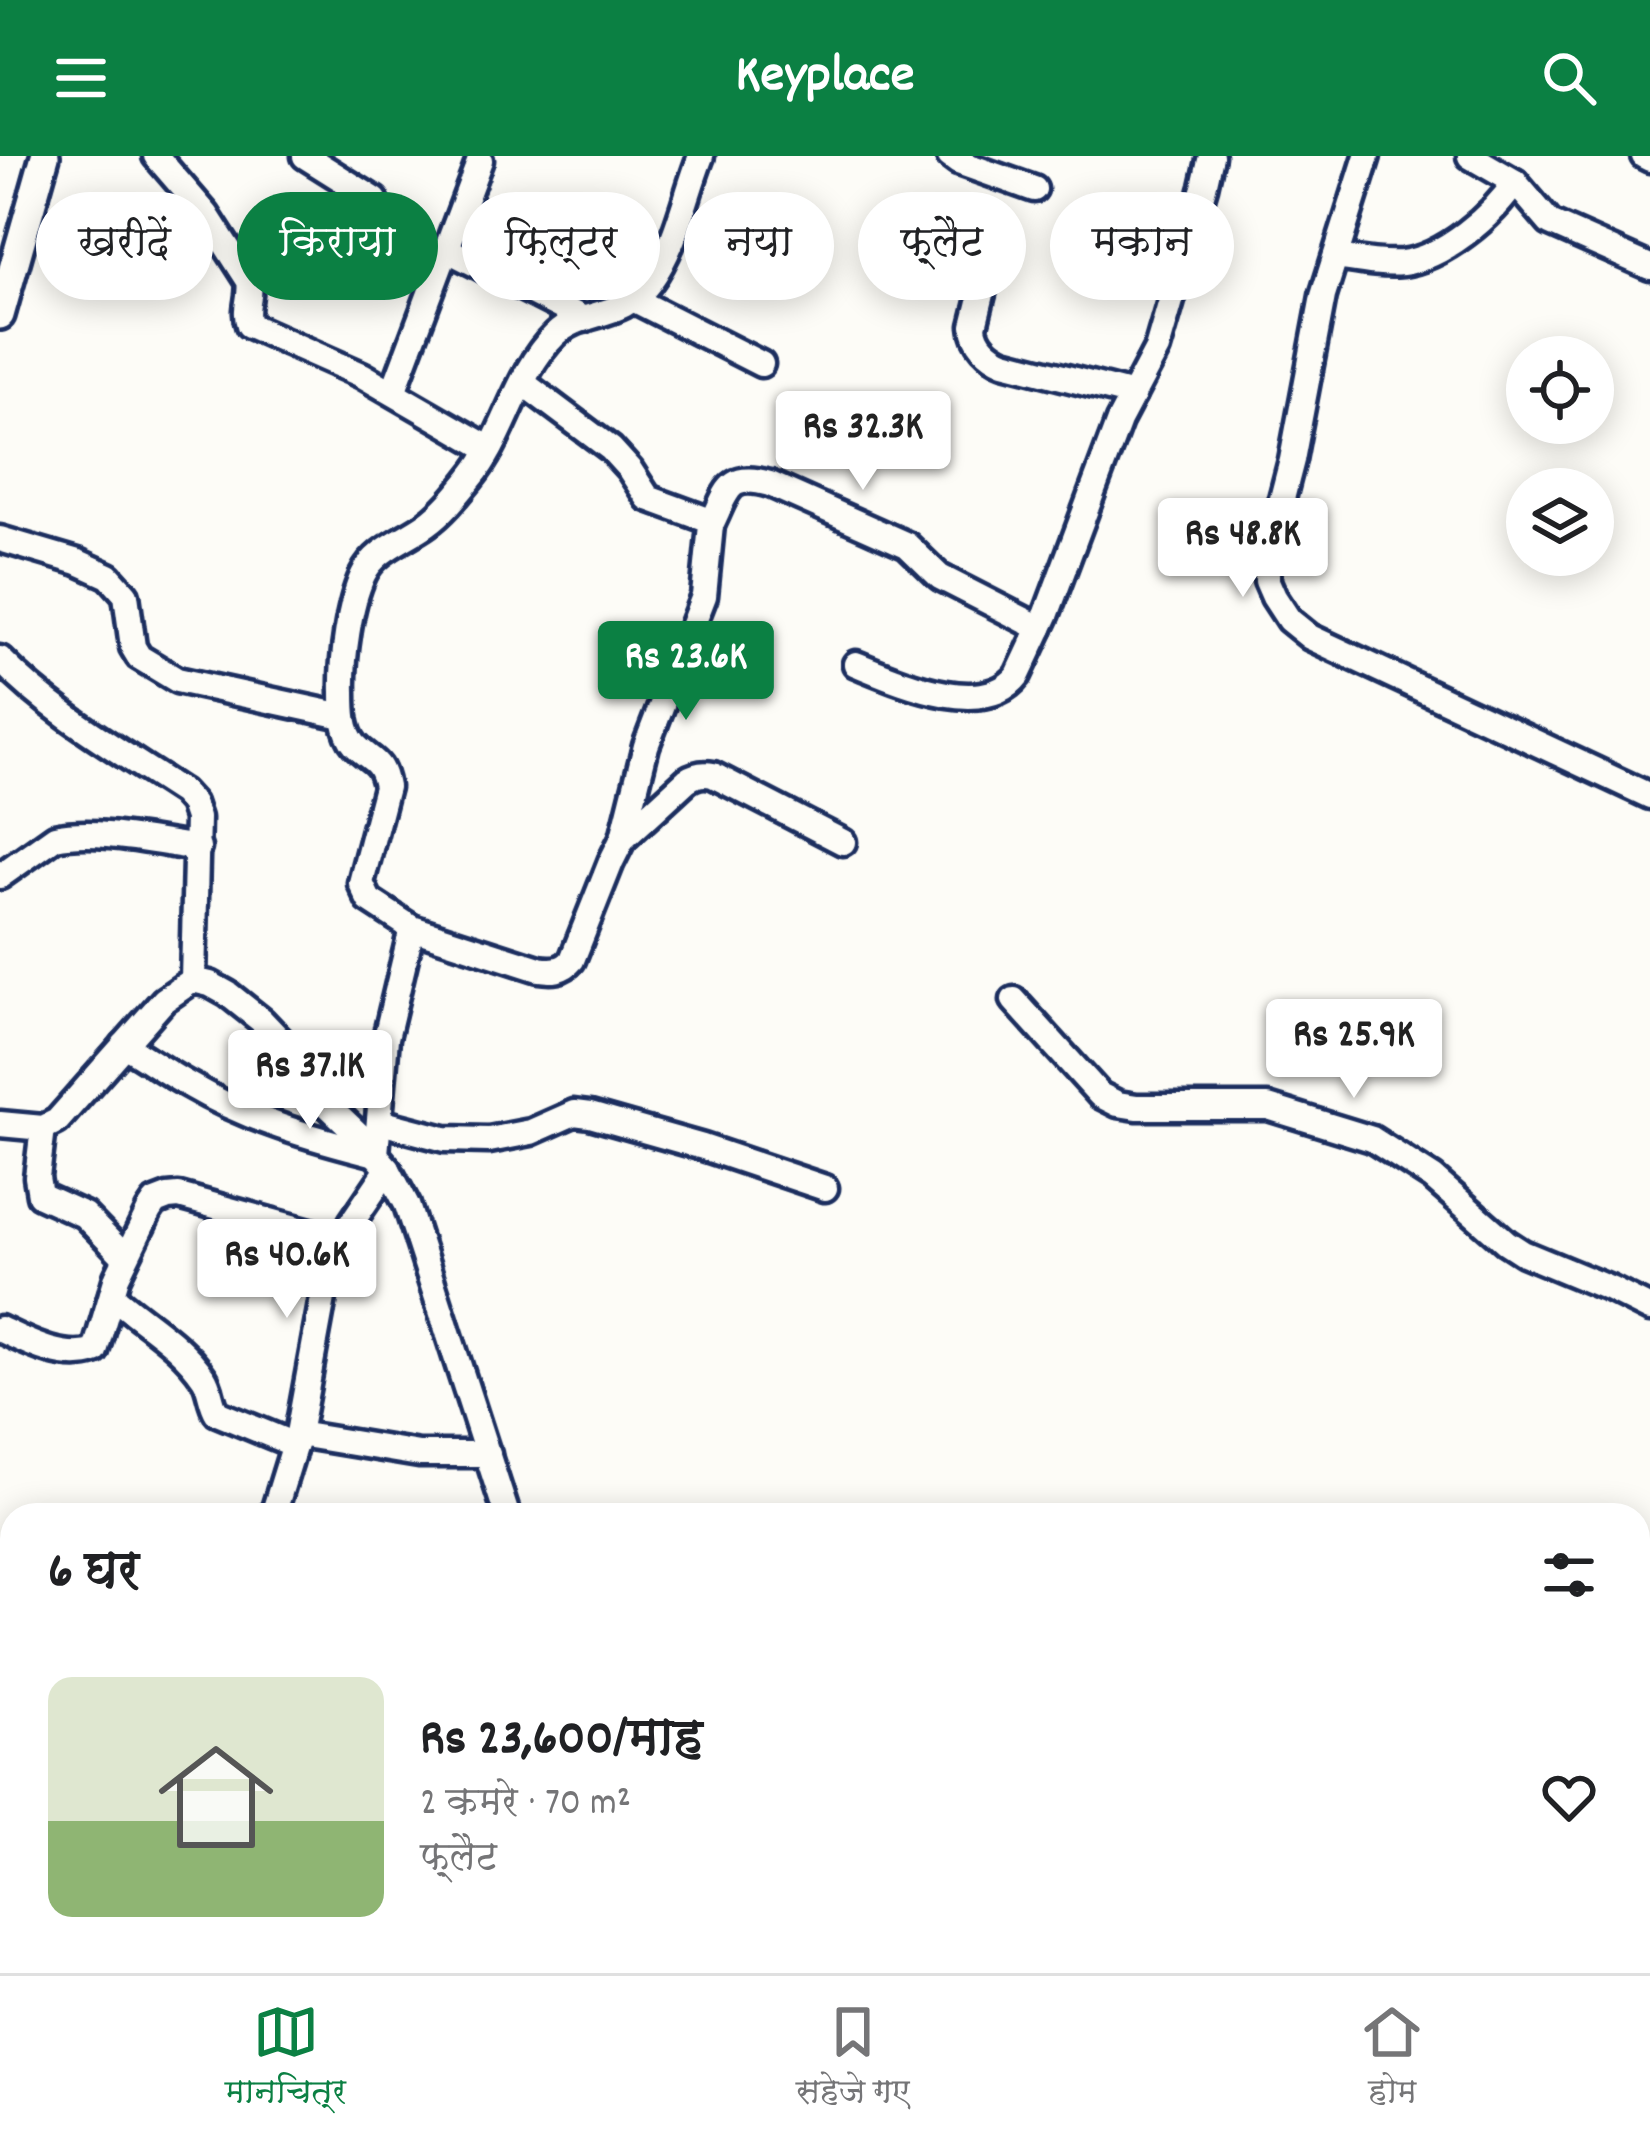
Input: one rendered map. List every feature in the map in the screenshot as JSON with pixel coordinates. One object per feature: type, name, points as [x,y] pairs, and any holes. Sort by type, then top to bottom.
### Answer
[{"type":"street","points":[[2,301],[45,156]]},
{"type":"street","points":[[157,156],[206,214],[249,281],[252,293],[245,316],[249,325],[393,392],[490,449]]},
{"type":"street","points":[[305,156],[362,192]]},
{"type":"street","points":[[660,264],[701,156]]},
{"type":"street","points":[[950,156],[1034,189]]},
{"type":"street","points":[[856,664],[946,693],[994,694],[1018,675],[1100,467],[1157,349],[1211,156]]},
{"type":"street","points":[[1367,156],[1323,296],[1292,460],[1267,557],[1274,597],[1289,620],[1310,637],[1650,796]]},
{"type":"street","points":[[1470,156],[1515,182],[1550,223],[1650,267]]},
{"type":"street","points":[[393,392],[480,160]]},
{"type":"street","points":[[1336,256],[1392,263],[1423,257],[1486,219],[1515,182]]},
{"type":"street","points":[[448,250],[584,319]]},
{"type":"street","points":[[632,300],[616,311],[566,326],[553,337],[523,383],[480,467],[438,515],[380,553],[362,576],[344,671],[344,716],[347,734],[377,763],[386,788],[361,883],[369,900],[412,928],[539,968],[560,969],[572,960],[623,838],[646,746],[704,596],[711,525],[736,482],[751,478],[770,484],[907,545],[940,577],[1040,628]]},
{"type":"street","points":[[635,300],[761,364]]},
{"type":"street","points":[[980,300],[974,326],[988,353],[1004,362],[1133,394]]},
{"type":"street","points":[[523,383],[611,449],[648,497],[701,516],[711,525]]},
{"type":"street","points":[[0,539],[109,576],[126,595],[133,647],[139,657],[163,673],[344,716]]},
{"type":"street","points":[[0,659],[83,727],[192,803],[197,818],[193,980]]},
{"type":"street","points":[[623,838],[687,780],[705,774],[843,842]]},
{"type":"street","points":[[0,876],[64,835],[197,848]]},
{"type":"street","points":[[277,1503],[297,1440],[321,1303],[343,1241],[382,1161],[386,1038],[412,928]]},
{"type":"street","points":[[0,1124],[43,1128],[57,1121],[164,1000],[193,980],[228,994],[282,1042],[316,1094],[382,1161],[407,1205],[503,1503]]},
{"type":"street","points":[[1013,1000],[1100,1095],[1118,1104],[1137,1108],[1268,1107],[1372,1139],[1433,1178],[1523,1253],[1650,1309]]},
{"type":"street","points":[[124,1045],[226,1104],[382,1161]]},
{"type":"street","points":[[380,1122],[445,1139],[490,1140],[531,1132],[574,1113],[590,1115],[826,1188]]},
{"type":"street","points":[[43,1128],[37,1178],[40,1195],[84,1215],[125,1257]]},
{"type":"street","points":[[0,1329],[31,1344],[88,1354],[95,1351],[125,1257],[155,1202],[168,1197],[179,1196],[343,1241]]},
{"type":"street","points":[[112,1295],[160,1330],[200,1372],[217,1413],[297,1440],[419,1454],[488,1454]]}]
